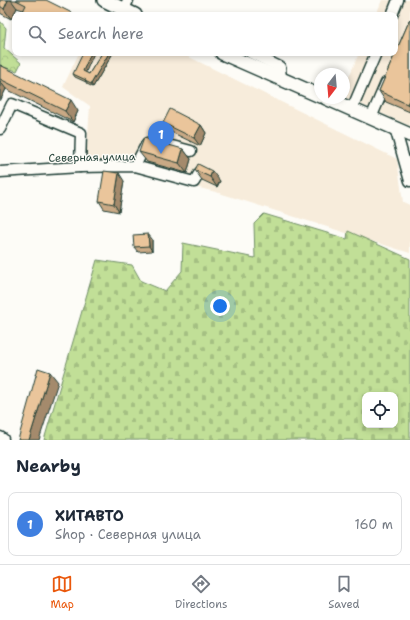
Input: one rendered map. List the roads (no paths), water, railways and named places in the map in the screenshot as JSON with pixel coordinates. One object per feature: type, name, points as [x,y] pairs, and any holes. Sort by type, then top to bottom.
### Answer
[{"type":"main road","points":[[104,0],[129,8]]},
{"type":"main road","points":[[235,56],[314,93]]},
{"type":"main road","points":[[340,104],[410,135]]},
{"type":"street","points":[[393,12],[398,0]]},
{"type":"street","points":[[258,56],[280,66],[281,79]]},
{"type":"street","points":[[352,109],[375,56]]},
{"type":"street","points":[[371,118],[391,74]]},
{"type":"street","points":[[0,129],[12,104],[81,133],[80,167]]},
{"type":"street","points":[[395,128],[410,181]]},
{"type":"street","points":[[135,166],[148,140],[191,151]]},
{"type":"street","name":"Северная улица","points":[[0,172],[80,167],[135,166],[194,182],[200,172]]},
{"type":"place","name":"ХИТАВТО","points":[[161,154]]}]
